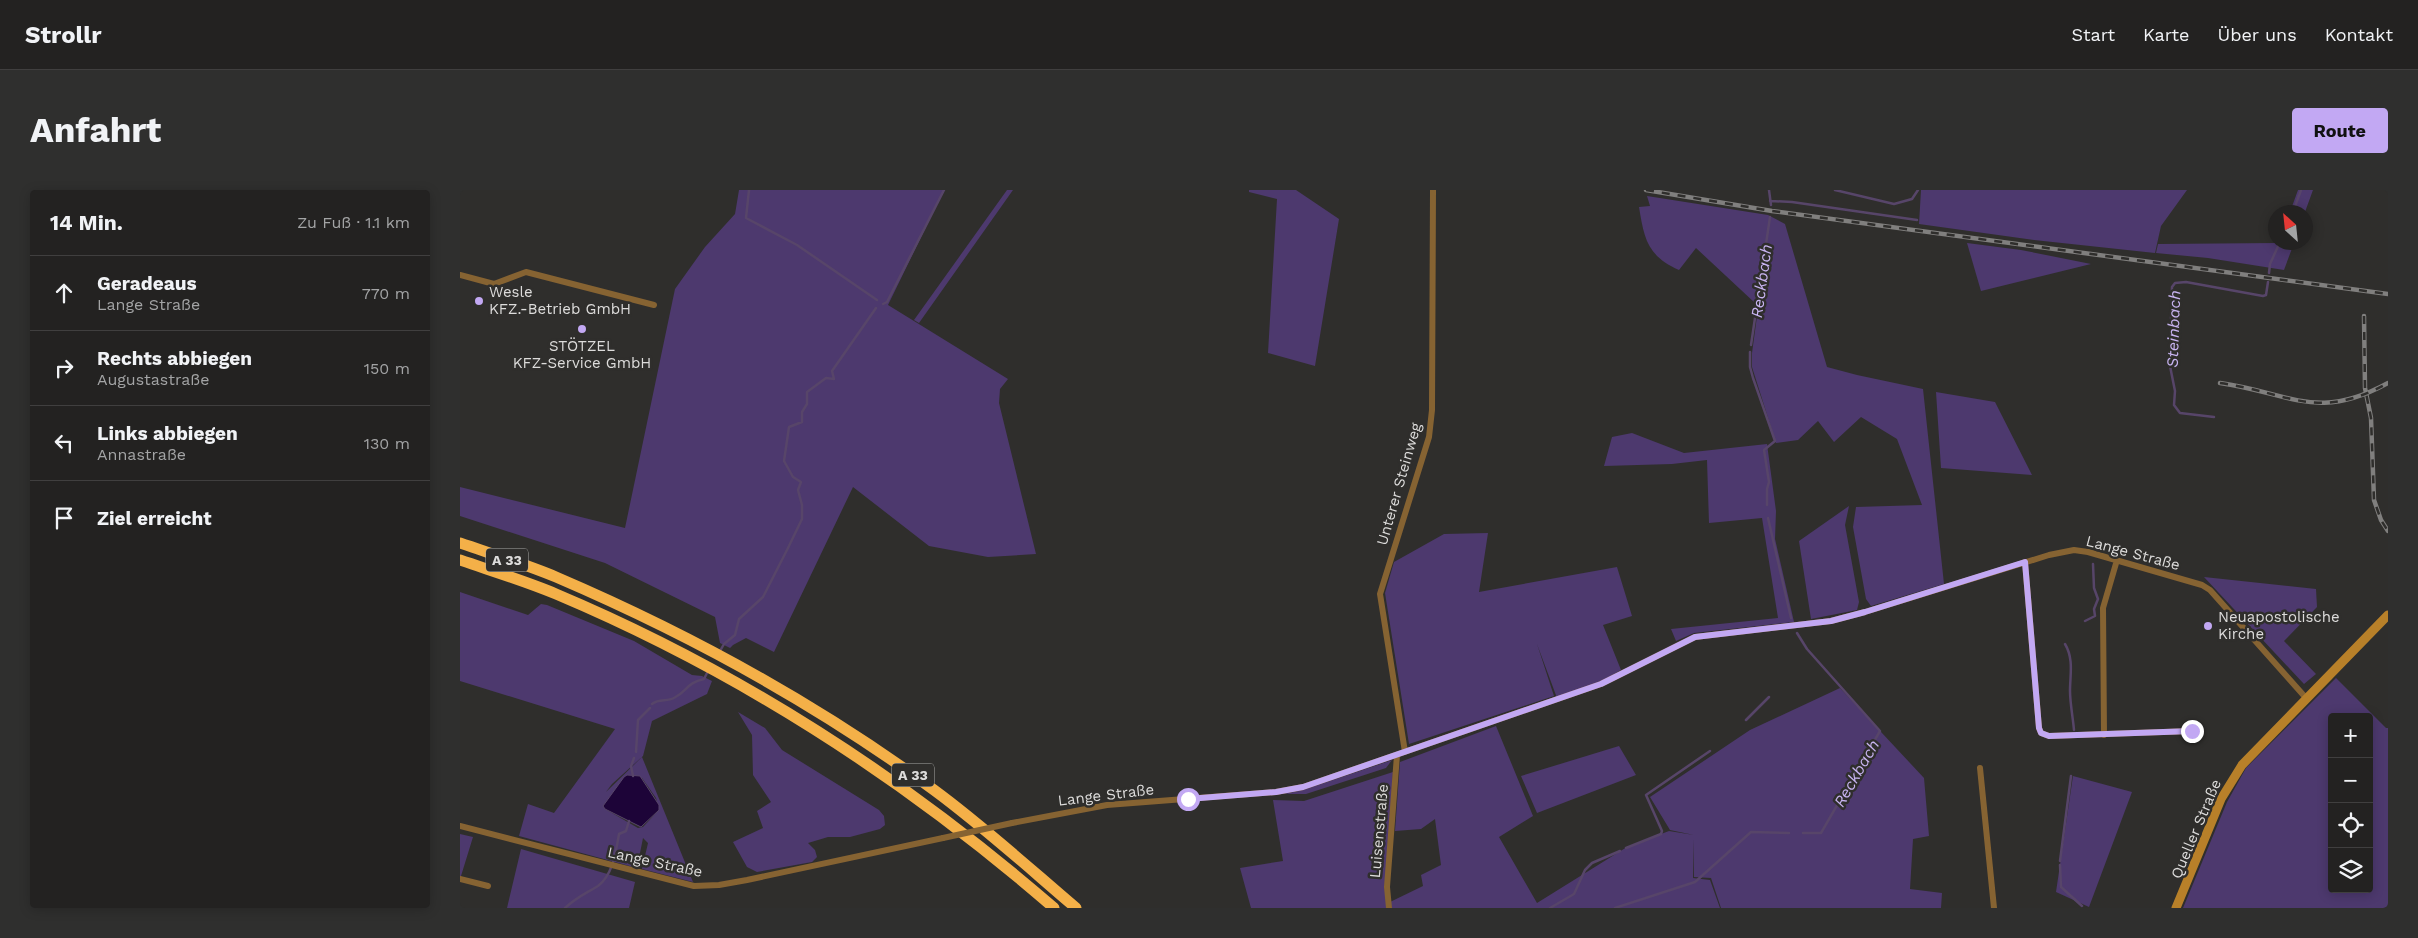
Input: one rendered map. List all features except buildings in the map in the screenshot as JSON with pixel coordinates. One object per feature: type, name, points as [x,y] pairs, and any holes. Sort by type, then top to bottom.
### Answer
[{"type":"highway","name":"A 33","points":[[460,543],[555,576],[708,649],[830,718],[932,789],[1076,908]]},
{"type":"highway","name":"A 33","points":[[460,560],[555,594],[727,675],[825,734],[930,806],[1054,908]]},
{"type":"street","name":"Unterer Steinweg","points":[[1405,752],[1380,594],[1429,438],[1432,410],[1433,190]]},
{"type":"street","points":[[460,275],[494,284],[526,272],[654,305]]},
{"type":"street","name":"Lange Straße","points":[[460,826],[694,886],[719,885],[1012,823],[1107,805],[1276,792],[1303,787],[1397,756],[1601,684],[1695,637],[1831,621],[2025,562],[2074,550],[2117,560],[2202,585],[2210,590],[2306,698]]},
{"type":"street","points":[[2104,735],[2103,608],[2117,560]]},
{"type":"street","points":[[2025,562],[2039,728],[2041,733],[2049,736],[2192,731]]},
{"type":"street","name":"Queller Straße","points":[[2176,908],[2211,821],[2230,782],[2252,754],[2388,615]]},
{"type":"street","name":"Luisenstraße","points":[[1389,908],[1387,887],[1397,756]]},
{"type":"street","points":[[1980,768],[1994,908]]},
{"type":"street","points":[[460,879],[488,886]]},
{"type":"shaded area","points":[[739,190],[944,190],[888,305],[1008,379],[1000,389],[999,403],[1036,554],[988,557],[929,546],[853,487],[774,652],[746,638],[730,648],[720,643],[715,617],[605,563],[460,516],[460,487],[625,528],[675,289],[705,247],[735,214]]},
{"type":"shaded area","points":[[1007,190],[1013,190],[919,323],[914,320]]},
{"type":"shaded area","points":[[1249,190],[1296,190],[1339,219],[1315,366],[1268,353],[1277,199],[1249,192]]},
{"type":"shaded area","points":[[1921,190],[2187,190],[2161,226],[2155,253],[2034,240],[1919,224]]},
{"type":"shaded area","points":[[2298,190],[2313,190],[2308,205],[2293,205]]},
{"type":"shaded area","points":[[1647,196],[1768,215],[1785,224],[1827,367],[1923,389],[1944,584],[1871,606],[1866,599],[1853,527],[1856,507],[1922,505],[1897,439],[1861,417],[1834,442],[1818,421],[1798,440],[1776,443],[1752,367],[1752,353],[1764,265],[1761,265],[1755,303],[1696,248],[1679,270],[1668,265],[1654,252],[1645,237],[1639,207],[1650,206]]},
{"type":"shaded area","points":[[1967,243],[2021,250],[2091,264],[1981,291]]},
{"type":"shaded area","points":[[2268,243],[2268,250],[2291,250],[2284,270],[2208,258],[2156,253],[2158,244]]},
{"type":"shaded area","points":[[1936,392],[1995,402],[2032,475],[1941,468]]},
{"type":"shaded area","points":[[1632,433],[1684,453],[1767,444],[1776,511],[1775,539],[1794,622],[1694,633],[1676,641],[1671,629],[1778,618],[1762,518],[1709,523],[1707,460],[1672,464],[1604,466],[1612,437]]},
{"type":"shaded area","points":[[1849,506],[1845,525],[1859,602],[1857,610],[1811,619],[1799,541]]},
{"type":"shaded area","points":[[1488,533],[1479,592],[1617,567],[1632,616],[1603,625],[1621,670],[1602,681],[1557,698],[1537,644],[1554,696],[1409,744],[1385,593],[1394,562],[1444,534]]},
{"type":"shaded area","points":[[2204,577],[2316,589],[2317,607],[2284,641],[2316,674],[2304,684]]},
{"type":"shaded area","points":[[460,592],[528,615],[541,604],[547,605],[634,641],[692,675],[702,676],[712,681],[707,694],[652,721],[643,756],[612,784],[606,792],[642,757],[693,882],[642,869],[648,843],[643,838],[637,868],[519,836],[528,804],[554,813],[615,729],[460,681]],"holes":[[[642,778],[656,798],[659,810],[643,827],[638,828],[605,809]]]},
{"type":"shaded area","points":[[2336,678],[2371,713],[2328,713],[2328,893],[2373,893],[2373,715],[2388,728],[2388,908],[2183,908],[2227,802],[2246,768]]},
{"type":"shaded area","points":[[1840,688],[1924,778],[1929,836],[1913,839],[1910,889],[1942,893],[1941,908],[1721,908],[1711,878],[1694,877],[1694,839],[1693,878],[1710,880],[1720,908],[1392,908],[1390,902],[1423,886],[1421,875],[1441,865],[1435,819],[1421,829],[1395,831],[1400,762],[1496,726],[1533,816],[1499,837],[1537,903],[1627,847],[1669,831],[1694,835],[1670,830],[1650,797],[1750,730]]},
{"type":"shaded area","points":[[738,712],[765,728],[782,750],[879,810],[884,816],[885,825],[880,829],[850,837],[828,837],[808,843],[815,850],[817,857],[812,862],[757,872],[747,867],[733,842],[763,828],[757,811],[771,802],[753,775],[752,735]]},
{"type":"shaded area","points":[[1619,746],[1636,775],[1537,813],[1521,776]]},
{"type":"shaded area","points":[[1392,760],[1386,768],[1306,794],[1284,794],[1303,790]]},
{"type":"shaded area","points":[[1393,772],[1387,908],[1251,908],[1240,868],[1283,861],[1273,800],[1304,801]]},
{"type":"shaded area","points":[[627,775],[640,776],[659,805],[659,810],[641,827],[605,809],[603,806]]},
{"type":"shaded area","points":[[2073,776],[2132,792],[2089,907],[2056,892]]},
{"type":"shaded area","points":[[460,834],[473,837],[461,876],[460,876]]},
{"type":"shaded area","points":[[521,849],[635,882],[629,908],[507,908]]},
{"type":"waterway","points":[[749,190],[746,218],[797,245],[877,300]]},
{"type":"waterway","points":[[883,304],[887,302],[944,190]]},
{"type":"waterway","name":"Reckbach","points":[[1769,190],[1771,205]]},
{"type":"waterway","points":[[1835,190],[1894,204],[1912,199],[1918,190]]},
{"type":"waterway","name":"Steinbach","points":[[2296,205],[2301,190]]},
{"type":"waterway","points":[[1770,201],[1792,202],[1917,220]]},
{"type":"waterway","name":"Reckbach","points":[[1751,345],[1770,217]]},
{"type":"waterway","name":"Steinbach","points":[[2269,273],[2270,264],[2276,250]]},
{"type":"waterway","name":"Steinbach","points":[[2214,417],[2180,413],[2174,405],[2175,391],[2170,366],[2174,348],[2171,318],[2172,287],[2175,283],[2186,282],[2263,296],[2266,295],[2268,282]]},
{"type":"waterway","points":[[720,651],[724,644],[735,635],[739,619],[763,597],[802,519],[802,505],[798,490],[801,482],[793,477],[784,461],[789,427],[802,422],[802,412],[807,404],[807,392],[826,378],[834,379],[832,371],[876,308]]},
{"type":"waterway","name":"Reckbach","points":[[1750,352],[1750,367],[1753,378],[1775,441],[1764,450],[1769,482],[1767,505]]},
{"type":"waterway","name":"Reckbach","points":[[1768,518],[1791,618]]},
{"type":"waterway","name":"Steinbach","points":[[2085,621],[2095,616],[2094,609],[2098,599],[2094,588],[2093,564]]},
{"type":"waterway","name":"Reckbach","points":[[1797,633],[1807,649],[1880,731],[1821,833],[1803,833]]},
{"type":"waterway","name":"Steinbach","points":[[2065,644],[2071,661],[2070,696],[2074,730]]},
{"type":"waterway","points":[[652,704],[679,695],[690,685],[704,679],[708,671]]},
{"type":"waterway","points":[[1746,720],[1769,697]]},
{"type":"waterway","points":[[636,752],[638,720],[650,708]]},
{"type":"waterway","points":[[1626,848],[1661,834],[1662,831],[1646,795],[1710,751]]},
{"type":"waterway","points":[[633,776],[631,766],[634,758]]},
{"type":"waterway","name":"Steinbach","points":[[2060,861],[2071,776]]},
{"type":"waterway","points":[[565,908],[577,898],[598,886],[607,876],[613,862],[619,834],[626,831],[629,821]]},
{"type":"waterway","name":"Reckbach","points":[[1615,908],[1695,882],[1751,832],[1789,833]]},
{"type":"waterway","points":[[1550,908],[1574,894],[1585,870],[1592,863],[1620,851]]},
{"type":"waterway","name":"Steinbach","points":[[2060,865],[2061,887],[2082,906]]},
{"type":"railway","points":[[1646,190],[1772,211],[2388,294]]},
{"type":"railway","points":[[2364,316],[2365,388],[2371,418],[2374,500],[2381,520],[2388,531]]},
{"type":"railway","points":[[2220,383],[2245,387],[2286,398],[2322,403],[2342,401],[2363,395],[2388,383]]},
{"type":"place","name":"Wesle KFZ.-Betrieb GmbH","points":[[479,301]]},
{"type":"place","name":"STÖTZEL KFZ-Service GmbH","points":[[582,329]]},
{"type":"place","name":"Neuapostolische Kirche","points":[[2208,626]]},
{"type":"route","points":[[1188,799],[1276,792],[1303,787],[1601,684],[1695,637],[1831,621],[2025,562],[2039,728],[2041,733],[2049,736],[2192,731]]}]
